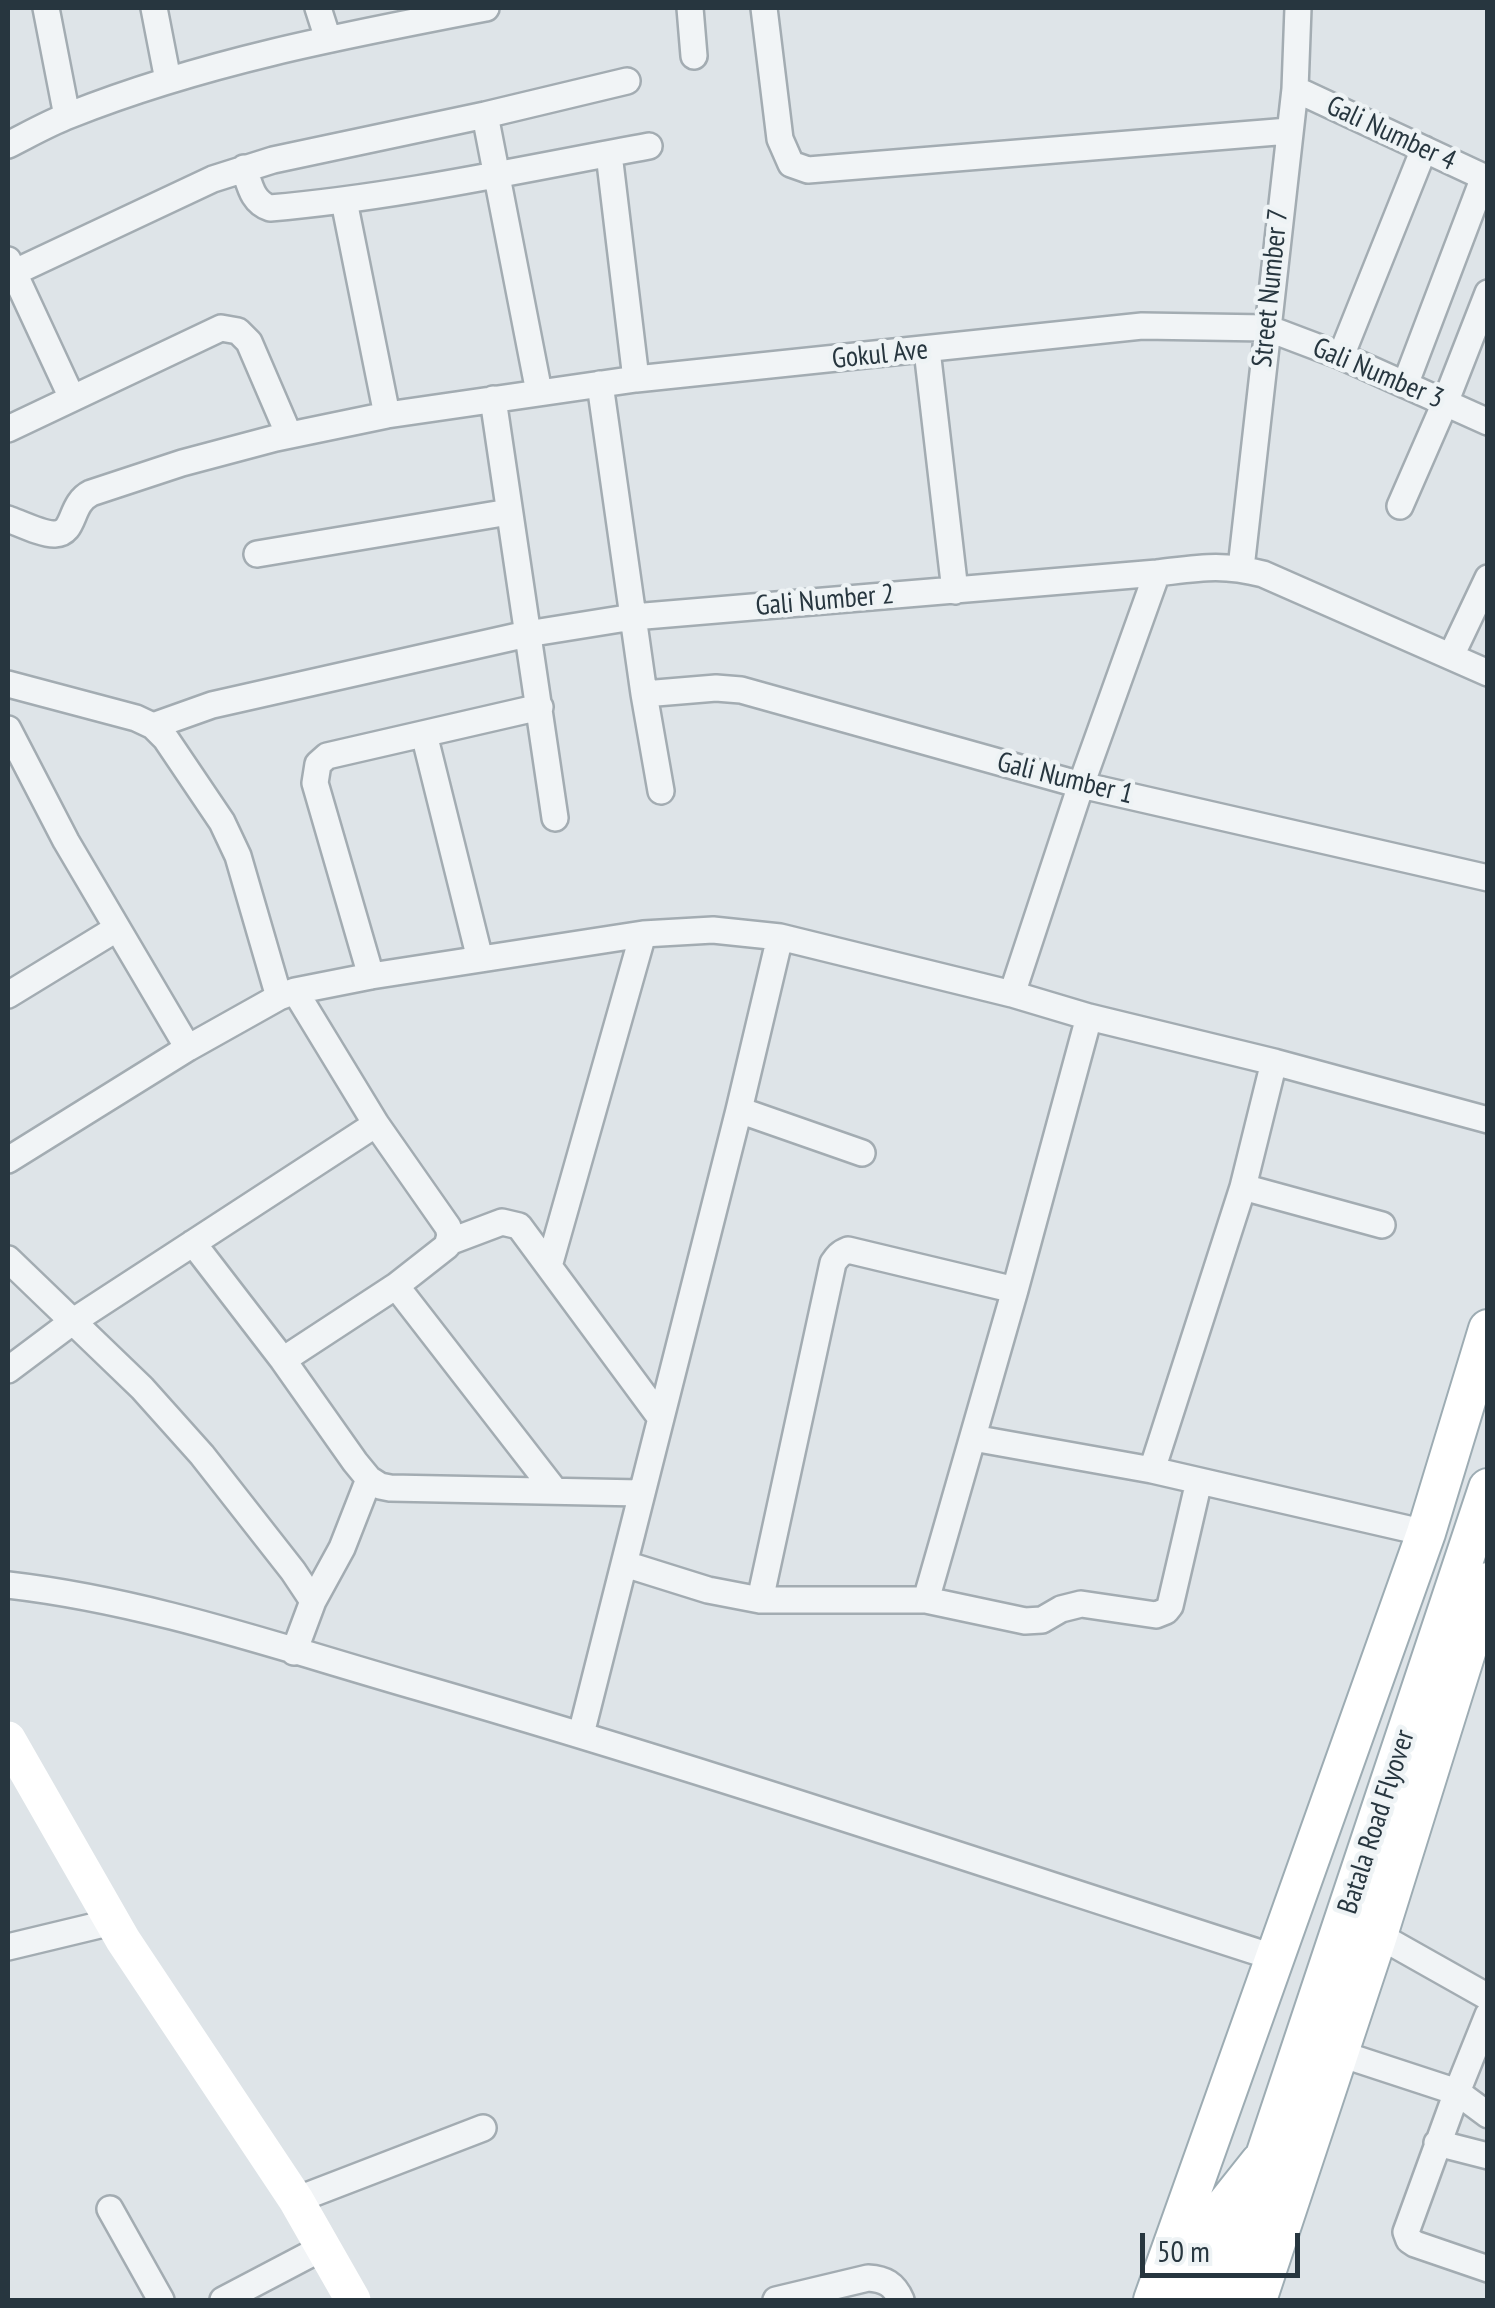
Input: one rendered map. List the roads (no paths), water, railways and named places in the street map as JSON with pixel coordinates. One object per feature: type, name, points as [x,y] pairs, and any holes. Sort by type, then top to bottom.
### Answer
[{"type":"main road","points":[[1190,2300],[1194,2241],[1276,1958],[1426,1533],[1488,1329]]},
{"type":"main road","name":"Batala Road Flyover","points":[[1265,2156],[1488,1488]]},
{"type":"main road","points":[[1257,2300],[1378,1935],[1487,1583]]},
{"type":"main road","points":[[1152,2300],[1194,2241],[1265,2156]]},
{"type":"main road","points":[[1219,2300],[1255,2212],[1265,2156]]},
{"type":"street","points":[[46,8],[67,116]]},
{"type":"street","points":[[154,8],[168,80]]},
{"type":"street","points":[[318,8],[328,39]]},
{"type":"street","points":[[8,145],[67,116],[168,80],[328,39],[486,8]]},
{"type":"street","points":[[690,8],[694,56]]},
{"type":"street","points":[[764,8],[780,138],[791,164],[808,170],[1289,132]]},
{"type":"street","name":"Street Number 7","points":[[1241,568],[1295,89],[1298,8]]},
{"type":"street","points":[[72,398],[10,266],[244,168],[627,81]]},
{"type":"street","name":"Gali Number 4","points":[[1295,89],[1486,178]]},
{"type":"street","points":[[486,115],[539,392]]},
{"type":"street","points":[[244,168],[255,198],[270,208],[344,201],[498,176],[649,146]]},
{"type":"street","points":[[1341,356],[1424,149]]},
{"type":"street","points":[[609,154],[636,379]]},
{"type":"street","points":[[1404,385],[1486,178]]},
{"type":"street","points":[[344,201],[387,415]]},
{"type":"street","points":[[1400,506],[1488,293]]},
{"type":"street","name":"Gokul Ave","points":[[8,520],[54,535],[69,527],[78,502],[91,493],[182,463],[387,415],[636,379],[1142,326],[1267,328]]},
{"type":"street","points":[[8,429],[210,331],[229,328],[248,342],[289,436]]},
{"type":"street","name":"Gali Number 3","points":[[1267,328],[1341,356],[1488,422]]},
{"type":"street","points":[[926,350],[955,590]]},
{"type":"street","points":[[600,384],[661,791]]},
{"type":"street","points":[[493,399],[556,818]]},
{"type":"street","points":[[256,554],[509,512]]},
{"type":"street","name":"Gali Number 2","points":[[153,726],[212,705],[527,634],[633,618],[1214,566],[1263,574],[1488,673]]},
{"type":"street","points":[[1012,994],[1081,785],[1158,574]]},
{"type":"street","points":[[1450,656],[1488,578]]},
{"type":"street","points":[[8,684],[136,718],[153,726],[166,739],[222,822],[287,994],[448,1227],[448,1246],[396,1286],[283,1360]]},
{"type":"street","name":"Gali Number 1","points":[[644,694],[716,688],[741,690],[1081,785],[1488,878]]},
{"type":"street","points":[[370,976],[315,783],[318,764],[326,756],[540,707]]},
{"type":"street","points":[[8,729],[18,776],[188,1048]]},
{"type":"street","points":[[424,734],[480,959]]},
{"type":"street","points":[[8,995],[116,929]]},
{"type":"street","points":[[8,1160],[188,1048],[287,994],[370,976],[644,934],[713,930],[780,937],[1488,1120]]},
{"type":"street","points":[[549,1266],[644,934]]},
{"type":"street","points":[[581,1734],[780,937]]},
{"type":"street","points":[[926,1600],[1089,1016]]},
{"type":"street","points":[[1152,1470],[1244,1187],[1274,1062]]},
{"type":"street","points":[[739,1110],[862,1153]]},
{"type":"street","points":[[8,1370],[72,1322],[376,1124]]},
{"type":"street","points":[[1244,1187],[1382,1225]]},
{"type":"street","points":[[449,1242],[502,1222],[519,1226],[660,1417]]},
{"type":"street","points":[[193,1243],[355,1462],[380,1486],[640,1493]]},
{"type":"street","points":[[760,1600],[833,1263],[841,1252],[848,1250],[1015,1290]]},
{"type":"street","points":[[8,1259],[142,1388],[202,1454],[313,1601]]},
{"type":"street","points":[[396,1286],[555,1491]]},
{"type":"street","points":[[972,1438],[1152,1470],[1426,1533]]},
{"type":"street","points":[[294,1652],[369,1478]]},
{"type":"street","points":[[624,1564],[708,1590],[760,1600],[926,1600],[1025,1621],[1042,1620],[1081,1604],[1161,1614],[1170,1606],[1199,1481]]},
{"type":"street","points":[[8,1585],[109,1601],[194,1621],[581,1734],[1276,1958]]},
{"type":"street","points":[[8,1739],[112,1922],[296,2200],[352,2300]]},
{"type":"street","points":[[8,1947],[112,1922]]},
{"type":"street","points":[[1378,1935],[1488,1997]]},
{"type":"street","points":[[1488,2015],[1406,2232],[1415,2244],[1488,2269]]},
{"type":"street","points":[[1338,2052],[1458,2092],[1488,2115]]},
{"type":"street","points":[[296,2200],[483,2128]]},
{"type":"street","points":[[1437,2143],[1488,2156]]},
{"type":"street","points":[[110,2208],[161,2300]]},
{"type":"street","points":[[222,2300],[322,2248]]},
{"type":"street","points":[[776,2300],[868,2278],[891,2284],[901,2300]]}]
